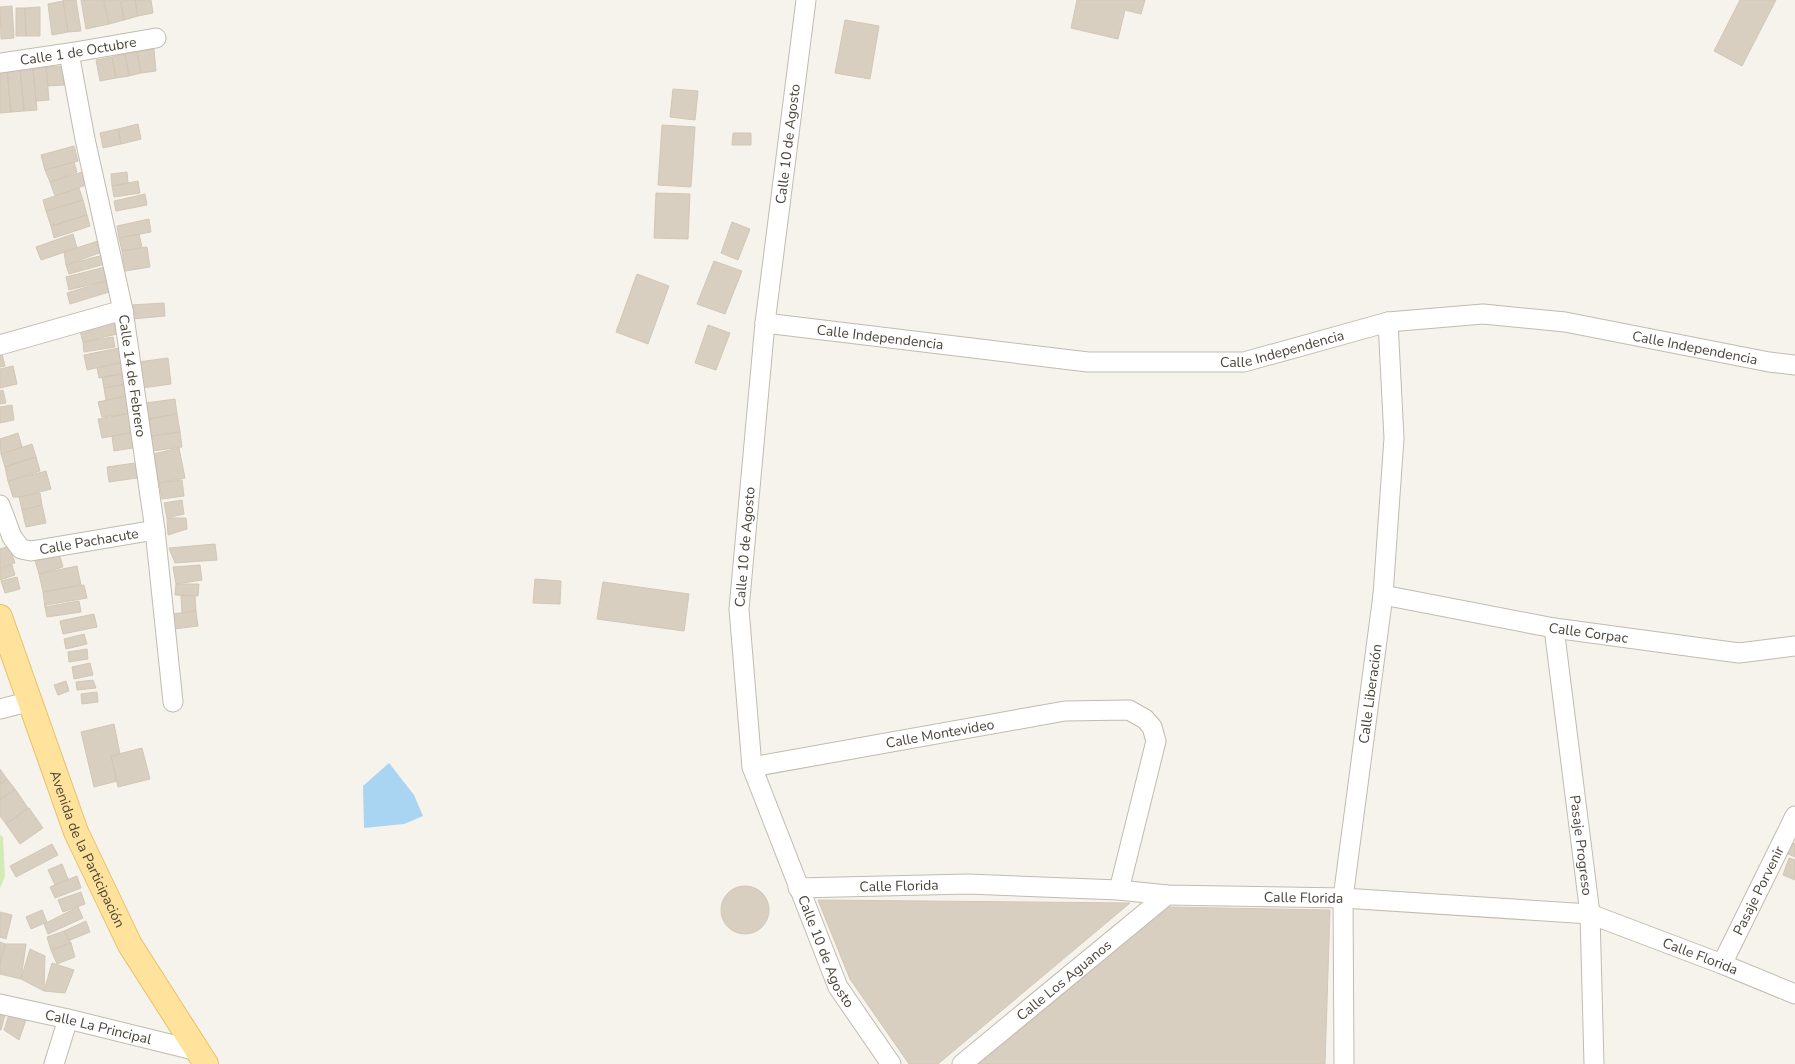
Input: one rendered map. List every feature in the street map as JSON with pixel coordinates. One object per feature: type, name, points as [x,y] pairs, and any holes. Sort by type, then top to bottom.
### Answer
[{"type":"main road","name":"Avenida de la Participación","points":[[0,617],[76,832],[126,936],[202,1058]]},
{"type":"street","name":"Calle 10 de Agosto","points":[[806,0],[765,323],[739,609],[752,767],[838,987],[891,1064]]},
{"type":"street","name":"Calle 1 de Octubre","points":[[0,63],[156,38]]},
{"type":"street","name":"Calle 14 de Febrero","points":[[69,53],[85,139],[123,310],[155,530],[173,702]]},
{"type":"street","points":[[0,345],[123,310]]},
{"type":"street","name":"Calle Independencia","points":[[765,323],[1088,362],[1244,362],[1388,322],[1483,314],[1565,322],[1769,362],[1795,365]]},
{"type":"street","name":"Calle Liberación","points":[[1344,1064],[1343,898],[1383,595],[1394,438],[1388,322]]},
{"type":"street","name":"Calle Pachacute","points":[[0,506],[12,536],[21,549],[31,551],[155,530]]},
{"type":"street","name":"Calle Corpac","points":[[1383,595],[1554,628],[1739,653],[1795,646]]},
{"type":"street","name":"Pasaje Progreso","points":[[1554,628],[1590,914],[1594,1064]]},
{"type":"street","points":[[0,709],[31,701]]},
{"type":"street","name":"Calle Montevideo","points":[[752,767],[1065,711],[1129,710],[1145,719],[1152,727],[1156,741],[1119,890]]},
{"type":"street","name":"Pasaje Porvenir","points":[[1722,964],[1795,816]]},
{"type":"street","name":"Calle Florida","points":[[798,888],[968,884],[1119,890],[1167,895],[1343,898],[1590,914],[1795,994]]},
{"type":"street","name":"Calle Los Aguanos","points":[[962,1064],[1167,895]]},
{"type":"street","name":"Calle La Principal","points":[[0,1004],[68,1019],[202,1058]]},
{"type":"street","points":[[54,1064],[68,1019]]},
{"type":"green space","points":[[0,835],[3,837],[5,876],[0,888]]},
{"type":"water","points":[[389,763],[414,795],[423,816],[404,824],[364,828],[363,786]]},
{"type":"building","points":[[63,0],[76,0],[81,31],[68,32]]},
{"type":"building","points":[[81,0],[103,0],[109,24],[86,29]]},
{"type":"building","points":[[104,0],[120,0],[124,20],[109,24]]},
{"type":"building","points":[[121,0],[135,0],[138,16],[124,20]]},
{"type":"building","points":[[135,0],[151,0],[153,13],[138,16]]},
{"type":"building","points":[[1077,0],[1145,0],[1141,14],[1125,10],[1118,39],[1071,28]]},
{"type":"building","points":[[1740,0],[1776,0],[1742,66],[1714,51]]},
{"type":"building","points":[[63,1],[68,32],[52,35],[48,4]]},
{"type":"building","points":[[12,6],[14,38],[1,39],[0,7]]},
{"type":"building","points":[[40,7],[40,36],[26,36],[25,8]]},
{"type":"building","points":[[16,8],[25,8],[26,36],[16,36]]},
{"type":"building","points":[[845,20],[879,26],[870,79],[835,73]]},
{"type":"building","points":[[154,49],[156,71],[141,73],[137,52]]},
{"type":"building","points":[[137,52],[141,73],[129,76],[125,54]]},
{"type":"building","points":[[125,54],[129,76],[116,78],[112,57]]},
{"type":"building","points":[[112,57],[116,78],[100,81],[96,60]]},
{"type":"building","points":[[62,66],[64,85],[48,86],[46,67]]},
{"type":"building","points":[[46,67],[49,100],[36,101],[33,69]]},
{"type":"building","points":[[20,68],[24,111],[11,112],[7,69]]},
{"type":"building","points":[[7,69],[11,112],[0,113],[0,70]]},
{"type":"building","points":[[33,69],[37,110],[24,111],[20,70]]},
{"type":"building","points":[[673,89],[698,91],[695,120],[670,117]]},
{"type":"building","points":[[138,124],[141,139],[121,144],[118,129]]},
{"type":"building","points":[[662,125],[695,127],[691,187],[658,185]]},
{"type":"building","points":[[118,129],[121,144],[103,148],[100,133]]},
{"type":"building","points":[[733,133],[751,133],[751,145],[732,145]]},
{"type":"building","points":[[74,146],[78,161],[45,170],[41,155]]},
{"type":"building","points":[[74,162],[77,172],[50,182],[45,170]]},
{"type":"building","points":[[82,172],[86,185],[55,196],[50,182]]},
{"type":"building","points":[[127,172],[128,183],[112,186],[111,174]]},
{"type":"building","points":[[138,181],[140,193],[114,197],[112,186]]},
{"type":"building","points":[[79,188],[83,200],[46,211],[43,200]]},
{"type":"building","points":[[656,193],[690,194],[688,239],[654,238]]},
{"type":"building","points":[[145,194],[147,205],[116,211],[114,201]]},
{"type":"building","points":[[83,200],[87,215],[51,226],[46,211]]},
{"type":"building","points":[[87,215],[90,226],[54,238],[51,226]]},
{"type":"building","points":[[149,219],[151,232],[119,238],[117,226]]},
{"type":"building","points":[[732,222],[750,229],[738,260],[721,253]]},
{"type":"building","points":[[73,234],[77,248],[41,260],[36,247]]},
{"type":"building","points":[[139,234],[142,247],[122,251],[119,238]]},
{"type":"building","points":[[98,241],[102,252],[66,265],[64,252]]},
{"type":"building","points":[[147,247],[150,267],[125,271],[122,251]]},
{"type":"building","points":[[103,255],[105,264],[69,274],[66,265]]},
{"type":"building","points":[[714,261],[742,271],[725,314],[697,304]]},
{"type":"building","points":[[105,267],[108,280],[69,290],[66,277]]},
{"type":"building","points":[[637,274],[669,286],[648,344],[616,332]]},
{"type":"building","points":[[106,281],[109,292],[70,304],[67,293]]},
{"type":"building","points":[[164,303],[165,316],[132,319],[131,305]]},
{"type":"building","points":[[113,319],[117,334],[83,342],[79,327]]},
{"type":"building","points":[[708,325],[730,333],[716,370],[695,363]]},
{"type":"building","points":[[113,337],[115,347],[84,352],[83,342]]},
{"type":"building","points":[[119,348],[122,362],[87,370],[84,355]]},
{"type":"building","points":[[0,351],[5,366],[0,367]]},
{"type":"building","points":[[168,358],[171,384],[142,388],[138,362]]},
{"type":"building","points":[[126,362],[128,373],[99,378],[97,368]]},
{"type":"building","points":[[13,366],[17,384],[0,388],[0,369]]},
{"type":"building","points":[[128,373],[129,384],[104,388],[102,377]]},
{"type":"building","points":[[129,384],[131,395],[106,400],[104,388]]},
{"type":"building","points":[[3,390],[6,403],[0,404],[0,391]]},
{"type":"building","points":[[131,395],[133,413],[102,417],[98,402]]},
{"type":"building","points":[[175,399],[177,414],[149,419],[146,403]]},
{"type":"building","points":[[12,405],[14,420],[0,423],[0,407]]},
{"type":"building","points":[[133,413],[136,432],[102,438],[98,419]]},
{"type":"building","points":[[177,414],[180,432],[151,436],[149,419]]},
{"type":"building","points":[[136,432],[139,447],[114,451],[112,436]]},
{"type":"building","points":[[180,432],[182,447],[152,451],[151,436]]},
{"type":"building","points":[[18,433],[22,447],[1,454],[0,439]]},
{"type":"building","points":[[32,444],[36,457],[5,467],[1,454]]},
{"type":"building","points":[[179,448],[185,478],[159,483],[153,454]]},
{"type":"building","points":[[36,457],[40,471],[8,481],[5,467]]},
{"type":"building","points":[[142,462],[144,477],[109,482],[107,467]]},
{"type":"building","points":[[46,471],[51,489],[13,497],[8,481]]},
{"type":"building","points":[[182,480],[184,496],[162,499],[159,483]]},
{"type":"building","points":[[40,493],[42,505],[22,510],[19,497]]},
{"type":"building","points":[[182,500],[184,514],[167,518],[164,503]]},
{"type":"building","points":[[42,505],[46,523],[26,527],[22,510]]},
{"type":"building","points":[[167,518],[186,518],[187,529],[168,535]]},
{"type":"building","points":[[215,544],[217,560],[175,563],[169,548]]},
{"type":"building","points":[[9,546],[15,563],[0,568],[0,549]]},
{"type":"building","points":[[58,550],[63,567],[39,574],[34,557]]},
{"type":"building","points":[[12,565],[15,575],[0,580],[0,569]]},
{"type":"building","points":[[200,565],[202,580],[176,584],[173,567]]},
{"type":"building","points":[[77,566],[81,585],[43,592],[39,574]]},
{"type":"building","points":[[17,577],[20,589],[5,593],[1,581]]},
{"type":"building","points":[[535,579],[561,581],[560,604],[533,603]]},
{"type":"building","points":[[603,582],[689,594],[684,631],[597,619]]},
{"type":"building","points":[[176,584],[199,584],[198,596],[175,595]]},
{"type":"building","points":[[84,585],[87,598],[46,605],[45,607],[43,592]]},
{"type":"building","points":[[181,595],[195,596],[196,611],[182,613]]},
{"type":"building","points":[[79,601],[81,612],[47,617],[45,607]]},
{"type":"building","points":[[196,611],[198,626],[174,629],[172,614]]},
{"type":"building","points":[[94,614],[97,627],[63,634],[60,621]]},
{"type":"building","points":[[84,634],[87,644],[66,649],[64,639]]},
{"type":"building","points":[[87,649],[88,659],[69,662],[68,652]]},
{"type":"building","points":[[90,663],[93,675],[74,679],[72,667]]},
{"type":"building","points":[[93,680],[96,688],[77,690],[76,682]]},
{"type":"building","points":[[66,681],[69,691],[58,695],[54,685]]},
{"type":"building","points":[[97,692],[98,702],[82,704],[81,694]]},
{"type":"building","points":[[114,724],[120,754],[111,756],[117,781],[94,787],[81,732]]},
{"type":"building","points":[[142,748],[150,779],[118,787],[111,756]]},
{"type":"building","points":[[0,769],[7,779],[0,784]]},
{"type":"building","points":[[7,779],[15,789],[0,800],[0,784]]},
{"type":"building","points":[[15,789],[28,808],[6,824],[0,816],[0,800]]},
{"type":"building","points":[[29,808],[43,828],[20,844],[6,824]]},
{"type":"building","points":[[1790,842],[1795,844],[1795,857],[1786,853]]},
{"type":"building","points":[[52,844],[58,855],[16,877],[10,866]]},
{"type":"building","points":[[1789,858],[1795,860],[1795,880],[1783,875]]},
{"type":"building","points":[[62,864],[68,879],[55,885],[48,870]]},
{"type":"building","points":[[77,876],[81,888],[55,898],[50,887]]},
{"type":"building","points":[[740,886],[750,886],[759,890],[765,896],[768,901],[768,919],[759,930],[750,934],[740,934],[731,930],[725,924],[721,915],[721,905],[725,896],[731,890]]},
{"type":"building","points":[[81,892],[85,904],[63,912],[58,900]]},
{"type":"building","points":[[818,900],[1130,903],[938,1064],[909,1064],[850,979]]},
{"type":"building","points":[[78,907],[83,918],[48,934],[44,924]]},
{"type":"building","points":[[1168,907],[1330,910],[1325,1064],[979,1064]]},
{"type":"building","points":[[42,910],[47,922],[31,929],[26,917]]},
{"type":"building","points":[[0,912],[12,915],[6,939],[0,937]]},
{"type":"building","points":[[86,921],[90,932],[70,940],[64,931]]},
{"type":"building","points":[[64,931],[71,943],[51,950],[47,937]]},
{"type":"building","points":[[0,942],[5,944],[0,963]]},
{"type":"building","points":[[71,943],[75,957],[57,964],[51,950]]},
{"type":"building","points":[[5,944],[26,944],[21,979],[0,974],[0,963]]},
{"type":"building","points":[[30,949],[45,956],[44,991],[21,979]]},
{"type":"building","points":[[52,963],[74,970],[65,993],[44,991]]},
{"type":"building","points":[[0,1006],[7,1008],[1,1030],[0,1030]]},
{"type":"building","points":[[11,1008],[28,1014],[19,1040],[4,1030]]}]
